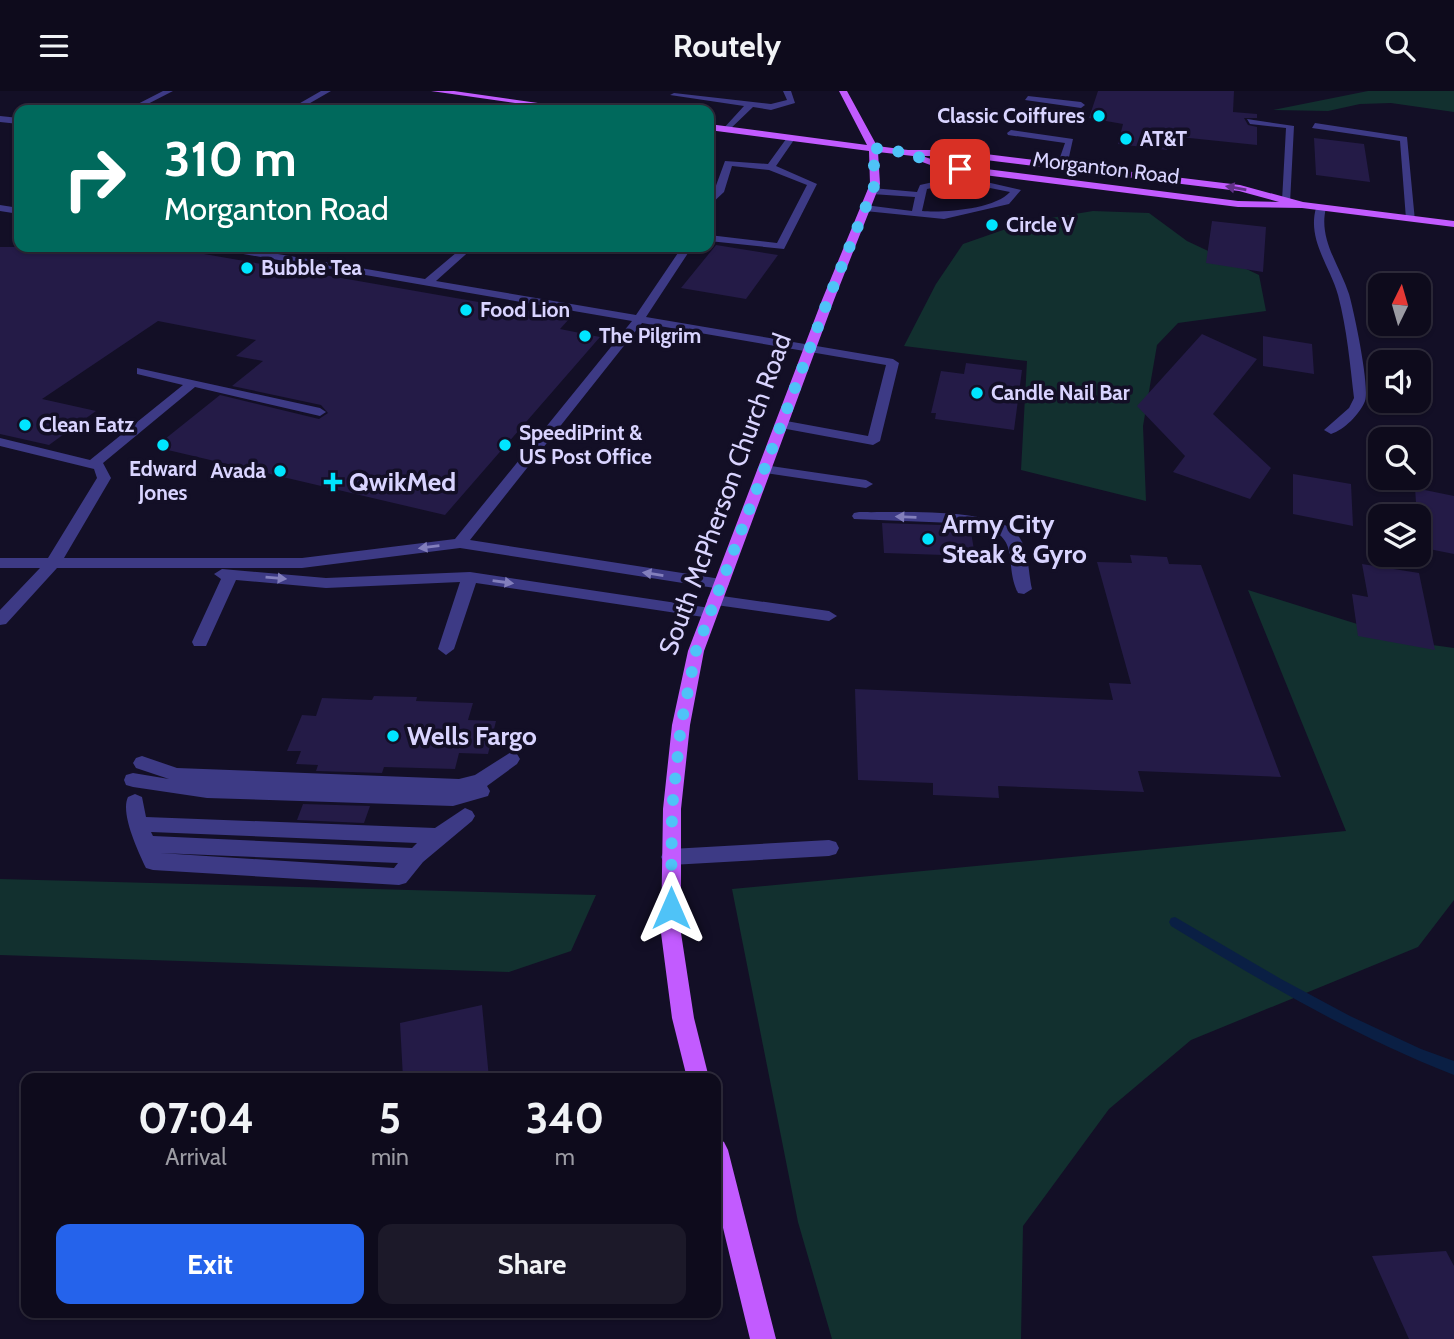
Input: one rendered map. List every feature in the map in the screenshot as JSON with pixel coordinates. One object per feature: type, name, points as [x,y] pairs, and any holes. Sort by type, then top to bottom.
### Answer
[{"type":"main road","points":[[435,91],[544,105]]},
{"type":"main road","points":[[843,91],[873,148]]},
{"type":"main road","name":"Morganton Road","points":[[714,128],[908,153],[953,153],[1240,188],[1302,205],[1454,224]]},
{"type":"main road","name":"South McPherson Church Road","points":[[697,1073],[683,1018],[671,933],[672,809],[681,725],[696,651],[809,350],[875,184],[873,148]]},
{"type":"main road","name":"Morganton Road","points":[[908,153],[974,176],[1021,177],[1238,204],[1302,205]]},
{"type":"main road","points":[[721,1170],[763,1339]]},
{"type":"street","points":[[140,105],[169,91]]},
{"type":"street","points":[[301,105],[327,91]]},
{"type":"street","points":[[678,91],[674,95],[689,100],[771,107],[792,100],[787,91]]},
{"type":"street","points":[[1028,98],[1081,105]]},
{"type":"street","points":[[727,129],[751,104]]},
{"type":"street","points":[[1250,121],[1290,125],[1287,201]]},
{"type":"street","points":[[1315,126],[1404,139],[1411,219]]},
{"type":"street","points":[[1011,132],[1070,141],[1062,166]]},
{"type":"street","points":[[771,167],[792,138]]},
{"type":"street","points":[[714,198],[719,192],[728,163],[771,167],[812,184],[780,247],[714,239]]},
{"type":"street","points":[[916,214],[923,187],[974,176],[1016,190]]},
{"type":"street","points":[[865,208],[944,216],[1006,202],[1016,190],[1021,177]]},
{"type":"street","points":[[872,191],[920,195]]},
{"type":"street","points":[[1321,208],[1317,223],[1332,271],[1343,292],[1351,327],[1360,398],[1343,422],[1331,430]]},
{"type":"street","points":[[249,252],[893,363],[873,441],[781,424]]},
{"type":"street","points":[[427,283],[463,252]]},
{"type":"street","points":[[460,543],[638,321],[684,252]]},
{"type":"street","points":[[141,371],[320,412]]},
{"type":"street","points":[[93,464],[193,383]]},
{"type":"street","points":[[0,442],[100,466],[104,478],[54,563],[0,620]]},
{"type":"street","points":[[764,469],[866,484]]},
{"type":"street","points":[[859,516],[980,520],[997,524],[1014,537],[1024,589]]},
{"type":"street","points":[[0,563],[302,563],[460,543],[715,599]]},
{"type":"street","points":[[111,564],[326,583],[470,577],[715,599],[829,615]]},
{"type":"street","points":[[200,642],[231,575]]},
{"type":"street","points":[[446,649],[470,577]]},
{"type":"street","points":[[500,779],[480,792],[453,799],[207,791],[162,786],[137,772],[459,786],[480,781],[511,759]]},
{"type":"street","points":[[135,802],[137,824],[153,862],[400,877],[416,856],[465,816]]},
{"type":"street","points":[[137,824],[439,836]]},
{"type":"street","points":[[671,857],[829,848]]},
{"type":"green space","points":[[1368,91],[1454,91],[1454,112],[1391,103],[1360,104],[1328,111],[1273,110]]},
{"type":"green space","points":[[1093,211],[1149,213],[1187,241],[1259,275],[1266,311],[1178,323],[1157,345],[1143,426],[1146,501],[1021,470],[1027,361],[904,346],[936,284],[963,244],[1026,222]]},
{"type":"green space","points":[[1248,590],[1418,643],[1454,648],[1454,900],[1418,947],[1191,1040],[1109,1109],[1023,1226],[1021,1339],[832,1339],[798,1222],[732,889],[1346,831]]},
{"type":"green space","points":[[0,879],[596,895],[571,951],[509,972],[0,955]]},
{"type":"building","points":[[1098,91],[1234,91],[1233,112],[1257,114],[1257,118],[1244,118],[1248,125],[1257,127],[1257,145],[1170,136],[1167,150],[1118,144],[1123,124],[1089,118]]},
{"type":"building","points":[[1314,138],[1364,144],[1370,182],[1316,175]]},
{"type":"building","points":[[1212,221],[1266,227],[1263,272],[1206,263]]},
{"type":"building","points":[[716,245],[778,255],[746,299],[681,288],[710,252],[714,252]]},
{"type":"building","points":[[0,247],[14,247],[14,252],[193,252],[570,318],[560,329],[600,337],[445,515],[155,447],[220,395],[319,419],[328,413],[321,405],[232,386],[263,361],[236,356],[256,340],[158,321],[42,399],[96,411],[49,445],[0,434]]},
{"type":"building","points":[[1202,334],[1257,359],[1213,414],[1271,468],[1250,499],[1173,472],[1185,456],[1137,406]]},
{"type":"building","points":[[1263,336],[1312,344],[1314,374],[1263,366]]},
{"type":"building","name":"Candle Nail Bar","points":[[966,363],[1022,370],[1014,430],[935,419],[936,413],[931,413],[941,371],[964,374]]},
{"type":"building","points":[[1293,474],[1351,484],[1353,526],[1293,514]]},
{"type":"building","points":[[1415,490],[1454,496],[1454,554],[1431,549],[1431,504],[1416,504]]},
{"type":"building","name":"Army City Steak & Gyro","points":[[882,523],[970,526],[975,556],[884,553]]},
{"type":"building","points":[[1130,555],[1167,557],[1169,564],[1201,565],[1281,777],[1138,771],[1144,792],[998,786],[999,798],[933,795],[933,783],[858,780],[855,689],[1113,700],[1109,683],[1131,684],[1097,562],[1132,563]]},
{"type":"building","points":[[1362,564],[1419,573],[1435,650],[1358,636],[1352,594],[1368,597]]},
{"type":"building","name":"Wells Fargo","points":[[374,696],[473,703],[468,720],[496,721],[488,754],[459,753],[455,769],[384,767],[382,773],[316,771],[318,765],[296,764],[301,751],[287,751],[302,715],[316,716],[322,698],[372,700]]},
{"type":"building","points":[[303,804],[370,806],[364,823],[297,820]]},
{"type":"building","points":[[482,1005],[489,1073],[403,1073],[400,1023]]},
{"type":"building","points":[[1446,1251],[1454,1266],[1454,1339],[1409,1339],[1372,1256]]},
{"type":"waterway","points":[[1175,922],[1277,983],[1346,1020],[1381,1038],[1454,1068]]},
{"type":"place","name":"Classic Coiffures","points":[[1099,116]]},
{"type":"place","name":"AT&T","points":[[1126,139]]},
{"type":"place","name":"Circle V","points":[[992,225]]},
{"type":"place","name":"Bubble Tea","points":[[247,268]]},
{"type":"place","name":"Food Lion","points":[[466,310]]},
{"type":"place","name":"The Pilgrim","points":[[585,336]]},
{"type":"place","name":"Candle Nail Bar","points":[[977,393]]},
{"type":"place","name":"Clean Eatz","points":[[25,425]]},
{"type":"place","name":"Edward Jones","points":[[163,445]]},
{"type":"place","name":"SpeediPrint & US Post Office","points":[[505,445]]},
{"type":"place","name":"Avada","points":[[280,471]]},
{"type":"place","name":"QwikMed","points":[[333,482]]},
{"type":"place","name":"Army City Steak & Gyro","points":[[928,539]]},
{"type":"place","name":"Wells Fargo","points":[[393,736]]},
{"type":"route","points":[[671,908],[672,809],[681,725],[696,651],[828,300],[875,184],[873,148],[908,153],[944,167],[960,169]]}]
